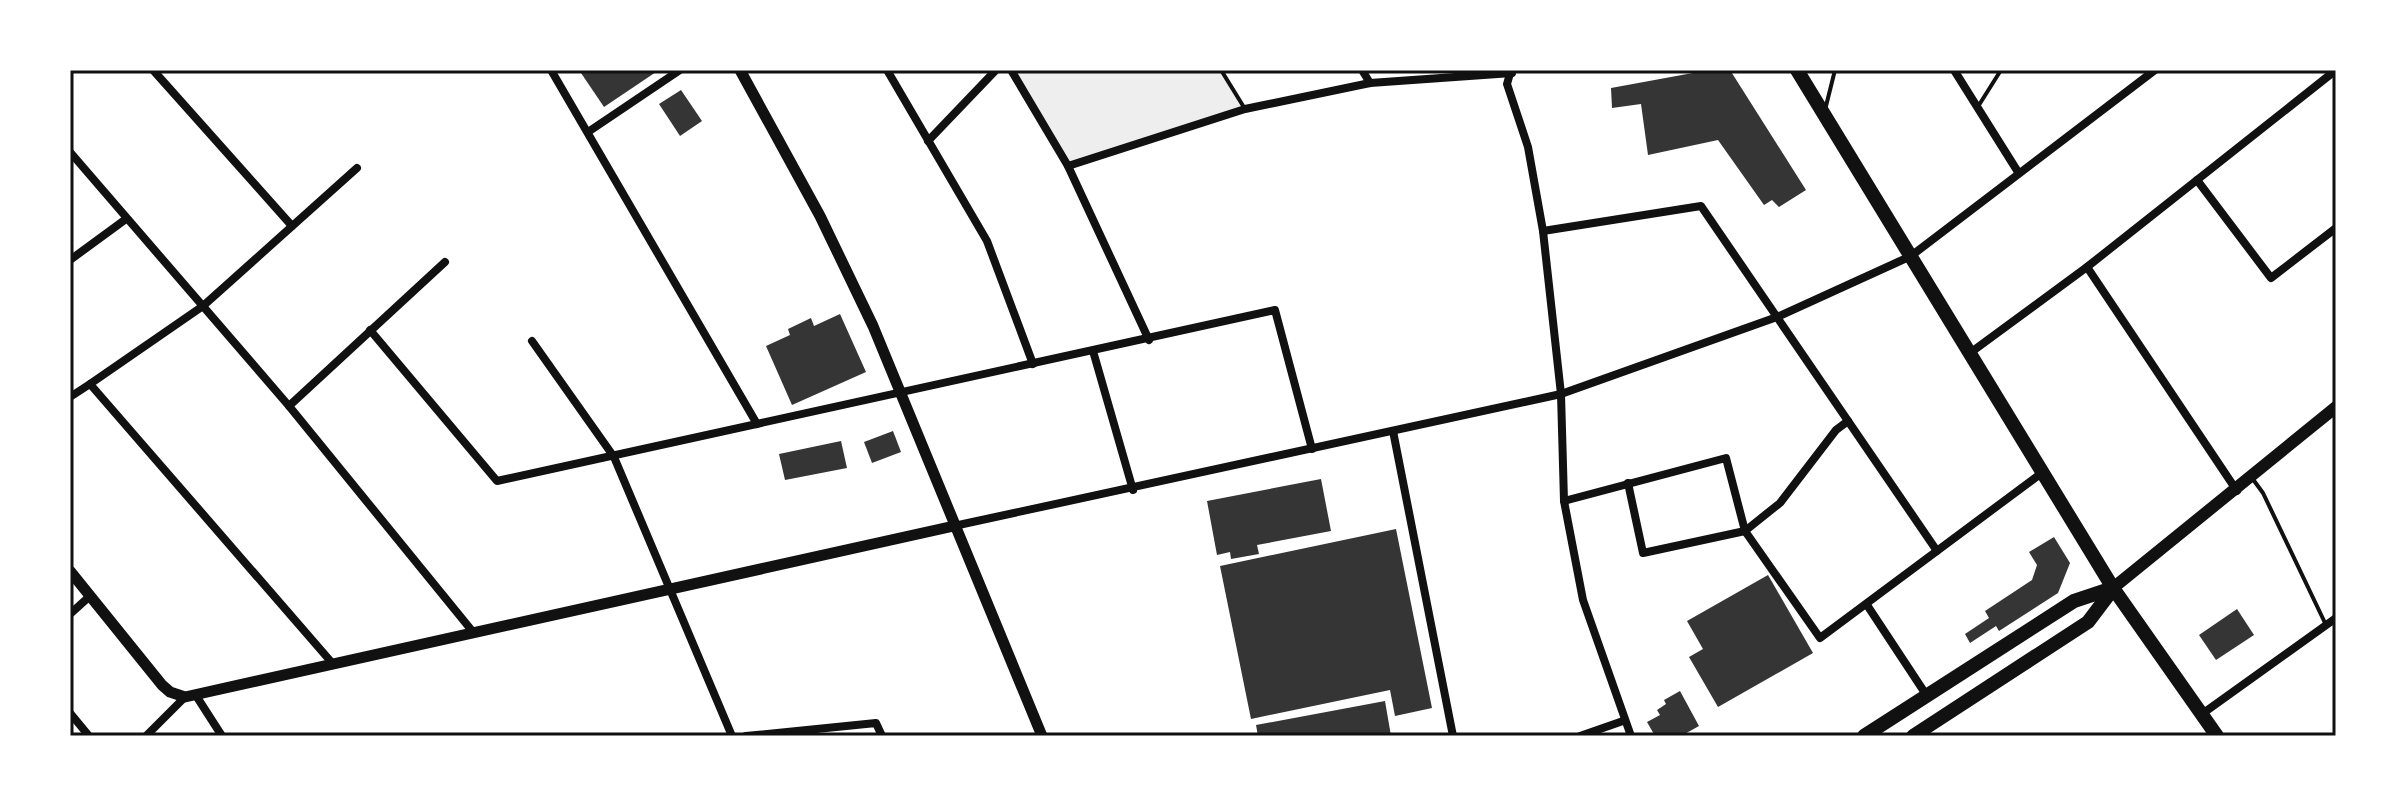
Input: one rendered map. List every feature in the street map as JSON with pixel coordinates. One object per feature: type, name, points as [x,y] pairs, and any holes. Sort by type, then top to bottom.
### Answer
[{"type":"main road","points":[[1797,70],[2113,588],[2217,736]]},
{"type":"main road","points":[[1913,736],[2088,622],[2113,588],[2237,491],[2336,407]]},
{"type":"main road","points":[[1864,736],[2074,601],[2113,588]]},
{"type":"street","points":[[153,70],[292,226]]},
{"type":"street","points":[[551,70],[757,424]]},
{"type":"street","points":[[588,132],[680,70]]},
{"type":"street","points":[[740,70],[850,277],[902,394],[1042,736]]},
{"type":"street","points":[[887,70],[987,241],[1033,364]]},
{"type":"street","points":[[928,141],[996,70]]},
{"type":"street","points":[[1011,70],[1068,166],[1149,340]]},
{"type":"street","points":[[1362,70],[1370,83]]},
{"type":"street","points":[[1954,70],[2018,172]]},
{"type":"street","points":[[70,571],[162,685],[170,692],[190,696],[668,587],[1133,490],[1561,394],[1777,317],[1911,256],[2155,70]]},
{"type":"street","points":[[1970,353],[2087,267],[2336,70]]},
{"type":"street","points":[[1068,166],[1245,109],[1370,83],[1511,72],[1507,84],[1528,147],[1543,231],[1561,394],[1564,501],[1583,600],[1623,721],[1631,736]]},
{"type":"street","points":[[70,152],[289,406],[473,632]]},
{"type":"street","points":[[70,397],[203,306],[357,168]]},
{"type":"street","points":[[2197,180],[2271,278],[2336,228]]},
{"type":"street","points":[[1543,231],[1701,206],[1937,551]]},
{"type":"street","points":[[70,260],[126,219]]},
{"type":"street","points":[[289,406],[445,262]]},
{"type":"street","points":[[2087,267],[2237,491]]},
{"type":"street","points":[[370,330],[497,481],[1275,310],[1312,449]]},
{"type":"street","points":[[532,341],[614,457],[732,736]]},
{"type":"street","points":[[1093,351],[1133,490]]},
{"type":"street","points":[[90,384],[333,664]]},
{"type":"street","points":[[1628,483],[1643,553],[1745,531],[1780,503],[1836,430],[1848,421]]},
{"type":"street","points":[[1393,431],[1453,736]]},
{"type":"street","points":[[1564,501],[1726,458],[1745,531],[1820,638],[2043,472]]},
{"type":"street","points":[[70,614],[90,596]]},
{"type":"street","points":[[1867,605],[1927,697]]},
{"type":"street","points":[[2202,714],[2336,618]]},
{"type":"street","points":[[146,736],[190,696]]},
{"type":"street","points":[[190,696],[222,736]]},
{"type":"street","points":[[70,713],[89,736]]},
{"type":"street","points":[[1580,736],[1623,721]]},
{"type":"street","points":[[746,736],[876,723],[882,736]]},
{"type":"lane","points":[[1221,70],[1245,109]]},
{"type":"lane","points":[[1824,113],[1832,93],[1835,70]]},
{"type":"lane","points":[[1978,107],[2001,70]]},
{"type":"lane","points":[[2252,478],[2263,493],[2326,625]]},
{"type":"shaded area","points":[[1011,70],[1221,70],[1245,109],[1068,166]]},
{"type":"building","points":[[579,70],[659,70],[604,107]]},
{"type":"building","points":[[1709,70],[1730,70],[1806,190],[1779,207],[1772,200],[1764,205],[1718,140],[1648,155],[1641,104],[1612,108],[1611,88]]},
{"type":"building","points":[[681,90],[702,121],[680,136],[659,104]]},
{"type":"building","points":[[840,314],[866,372],[792,405],[766,346],[790,335],[788,329],[811,318],[814,326]]},
{"type":"building","points":[[893,431],[901,452],[872,463],[864,442]]},
{"type":"building","points":[[841,441],[847,468],[785,480],[779,454]]},
{"type":"building","points":[[1321,479],[1331,531],[1257,545],[1259,554],[1231,559],[1230,552],[1217,555],[1207,501]]},
{"type":"building","points":[[1396,529],[1432,708],[1395,716],[1390,690],[1251,719],[1220,566]]},
{"type":"building","points":[[2054,537],[2070,563],[2058,593],[1999,631],[1996,626],[1970,643],[1965,634],[1989,618],[1985,611],[2032,580],[2037,565],[2029,552]]},
{"type":"building","points":[[1768,575],[1813,653],[1718,707],[1689,657],[1703,649],[1687,621]]},
{"type":"building","points":[[2237,609],[2254,635],[2216,660],[2199,635]]},
{"type":"building","points":[[1680,691],[1699,726],[1681,736],[1655,736],[1647,722],[1660,715],[1657,710],[1666,704],[1664,700]]},
{"type":"building","points":[[1385,701],[1391,736],[1258,736],[1256,725]]}]
